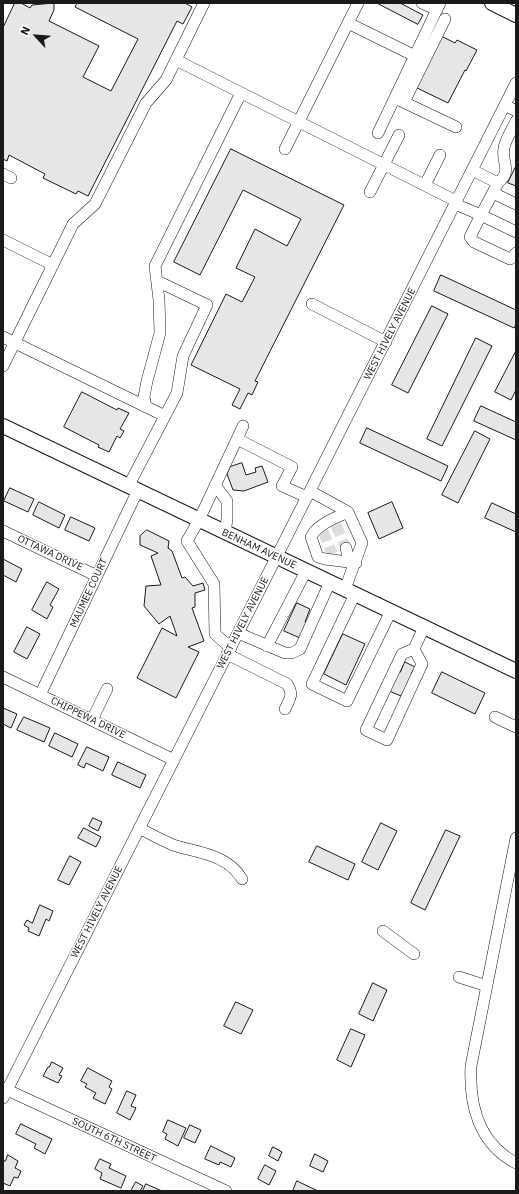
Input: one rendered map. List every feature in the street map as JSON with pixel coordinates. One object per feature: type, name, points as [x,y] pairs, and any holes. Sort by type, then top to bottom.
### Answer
[{"type":"main road","points":[[492,3],[516,15]]},
{"type":"main road","name":"BENHAM AVENUE","points":[[3,426],[516,671]]},
{"type":"street","points":[[3,366],[73,224],[95,204],[146,103],[166,80],[204,3]]},
{"type":"street","points":[[286,149],[358,3]]},
{"type":"street","points":[[399,100],[415,56],[438,7],[422,3]]},
{"type":"street","points":[[378,133],[399,100],[445,19]]},
{"type":"street","points":[[348,23],[415,56]]},
{"type":"street","points":[[176,60],[425,185],[456,203],[516,232]]},
{"type":"street","name":"WEST HIVELY AVENUE","points":[[4,1092],[309,494],[516,83]]},
{"type":"street","points":[[146,407],[144,397],[147,381],[160,333],[160,300],[155,266],[241,93]]},
{"type":"street","points":[[399,100],[456,127]]},
{"type":"street","points":[[505,105],[516,111]]},
{"type":"street","points":[[516,121],[504,147],[506,172],[495,188],[470,237],[474,242],[510,259],[516,253]]},
{"type":"street","points":[[370,192],[399,134]]},
{"type":"street","points":[[425,185],[440,155]]},
{"type":"street","points":[[472,170],[516,204]]},
{"type":"street","points":[[3,240],[53,265]]},
{"type":"street","name":"MAUMEE COURT","points":[[40,695],[98,576],[133,488],[165,416],[177,393],[183,356],[207,305],[157,281]]},
{"type":"street","points":[[312,304],[386,342]]},
{"type":"street","points":[[3,337],[165,416]]},
{"type":"street","points":[[243,426],[199,520],[187,541],[214,584],[216,634],[229,651],[287,684],[291,690],[291,696],[285,709]]},
{"type":"street","points":[[237,438],[292,467],[282,486],[309,494],[348,512],[362,544],[352,562],[350,592],[312,684],[347,701],[391,611]]},
{"type":"street","points":[[215,485],[226,501],[226,533]]},
{"type":"street","points":[[348,512],[334,522],[313,533],[311,536],[318,557],[325,559],[334,557],[352,562]]},
{"type":"street","name":"OTTAWA DRIVE","points":[[3,531],[98,576]]},
{"type":"street","points":[[346,548],[352,562]]},
{"type":"street","points":[[267,646],[306,571]]},
{"type":"street","points":[[238,633],[285,653],[292,653],[300,649],[330,582]]},
{"type":"street","points":[[414,649],[422,664],[387,740],[366,730],[402,654],[414,649],[424,627]]},
{"type":"street","name":"CHIPPEWA DRIVE","points":[[3,677],[174,760]]},
{"type":"street","points":[[92,720],[107,689]]},
{"type":"street","points":[[495,717],[516,727]]},
{"type":"street","points":[[139,828],[173,844],[214,856],[237,870],[242,879]]},
{"type":"street","points":[[516,838],[471,1066],[470,1084],[473,1105],[480,1127],[492,1145],[506,1158],[516,1163]]},
{"type":"street","points":[[383,931],[414,954]]},
{"type":"street","points":[[459,977],[487,986]]},
{"type":"street","name":"SOUTH 6TH STREET","points":[[4,1092],[226,1191]]},
{"type":"building","points":[[15,3],[21,3],[30,8],[32,5],[54,3],[54,10],[49,21],[99,46],[83,77],[111,91],[138,39],[75,7],[77,3],[185,3],[192,7],[183,24],[177,21],[88,196],[78,191],[76,194],[43,178],[45,174],[9,155],[7,161],[3,159],[3,28]]},
{"type":"building","points":[[377,3],[400,3],[423,15],[418,24]]},
{"type":"building","points":[[439,35],[455,43],[457,40],[477,50],[448,103],[413,86]]},
{"type":"building","points":[[231,149],[344,205],[255,381],[258,382],[252,395],[248,393],[240,409],[232,405],[240,389],[191,365],[226,294],[242,302],[255,277],[236,268],[255,229],[287,246],[301,219],[243,190],[200,275],[174,262]]},
{"type":"building","points":[[516,166],[516,186],[508,183]]},
{"type":"building","points":[[441,275],[516,310],[516,324],[514,328],[434,291]]},
{"type":"building","points":[[432,306],[448,314],[408,393],[392,385]]},
{"type":"building","points":[[476,338],[492,346],[442,446],[427,439]]},
{"type":"building","points":[[516,351],[516,390],[511,400],[495,392]]},
{"type":"building","points":[[82,392],[117,410],[118,408],[129,413],[120,429],[124,431],[120,438],[117,436],[109,452],[98,447],[99,445],[64,427]]},
{"type":"building","points":[[481,406],[516,422],[516,440],[474,421]]},
{"type":"building","points":[[367,428],[448,466],[441,481],[360,443]]},
{"type":"building","points":[[475,431],[490,439],[458,503],[442,495]]},
{"type":"building","points":[[242,463],[246,475],[256,472],[255,468],[262,466],[268,482],[244,491],[233,490],[227,474],[230,467]]},
{"type":"building","points":[[10,488],[34,499],[28,512],[4,501]]},
{"type":"building","points":[[39,502],[65,515],[59,528],[33,515]]},
{"type":"building","points":[[392,502],[403,528],[379,539],[368,513]]},
{"type":"building","points":[[492,503],[516,514],[516,532],[485,518]]},
{"type":"building","points":[[71,517],[95,528],[89,541],[65,530]]},
{"type":"building","points":[[147,530],[169,541],[168,548],[172,551],[182,578],[185,577],[193,586],[203,583],[205,590],[195,593],[195,607],[192,608],[204,641],[188,647],[199,652],[176,698],[137,678],[162,628],[177,636],[170,616],[159,624],[144,606],[146,586],[161,585],[151,556],[158,553],[140,545],[140,536]]},
{"type":"building","points":[[3,559],[22,569],[16,582],[3,575]]},
{"type":"building","points":[[47,582],[59,589],[50,605],[53,607],[47,619],[32,610]]},
{"type":"building","points":[[297,603],[310,609],[305,622],[307,623],[300,638],[284,631]]},
{"type":"building","points":[[27,627],[40,634],[27,659],[14,652]]},
{"type":"building","points":[[343,634],[365,644],[346,685],[324,674]]},
{"type":"building","points":[[405,662],[415,667],[411,674],[413,675],[401,696],[389,691],[398,671],[400,672]]},
{"type":"building","points":[[442,672],[485,693],[475,714],[432,693]]},
{"type":"building","points":[[3,708],[17,714],[11,728],[3,724]]},
{"type":"building","points":[[24,717],[50,728],[44,742],[17,730]]},
{"type":"building","points":[[55,733],[78,744],[72,757],[49,746]]},
{"type":"building","points":[[87,747],[109,757],[103,771],[86,763],[84,768],[78,765]]},
{"type":"building","points":[[118,762],[146,775],[140,788],[112,775]]},
{"type":"building","points":[[93,818],[102,822],[98,831],[89,826]]},
{"type":"building","points":[[381,823],[397,831],[378,870],[362,862]]},
{"type":"building","points":[[84,828],[101,837],[96,847],[78,838]]},
{"type":"building","points":[[446,830],[460,836],[425,910],[411,903]]},
{"type":"building","points":[[317,846],[355,864],[348,880],[309,862]]},
{"type":"building","points":[[70,856],[81,862],[69,885],[58,880]]},
{"type":"building","points":[[40,905],[53,911],[49,921],[46,919],[39,936],[28,931],[29,928],[24,925],[27,920],[32,923]]},
{"type":"building","points":[[373,983],[387,990],[373,1021],[359,1014]]},
{"type":"building","points":[[236,1002],[253,1010],[241,1034],[224,1026]]},
{"type":"building","points":[[351,1029],[365,1035],[351,1067],[337,1060]]},
{"type":"building","points":[[52,1062],[63,1068],[59,1075],[62,1076],[58,1083],[43,1076]]},
{"type":"building","points":[[88,1068],[112,1081],[109,1087],[112,1089],[105,1104],[93,1098],[96,1093],[85,1087],[87,1084],[81,1081]]},
{"type":"building","points":[[127,1091],[136,1095],[131,1106],[136,1108],[130,1120],[117,1113]]},
{"type":"building","points":[[168,1120],[186,1128],[178,1146],[165,1139],[167,1134],[163,1132]]},
{"type":"building","points":[[21,1124],[52,1139],[45,1154],[34,1148],[36,1144],[16,1134]]},
{"type":"building","points":[[190,1125],[201,1130],[195,1143],[184,1138]]},
{"type":"building","points":[[211,1146],[235,1158],[231,1167],[220,1162],[219,1165],[205,1159]]},
{"type":"building","points":[[273,1147],[282,1152],[278,1161],[269,1156]]},
{"type":"building","points":[[315,1154],[328,1161],[323,1172],[310,1166]]},
{"type":"building","points":[[8,1155],[18,1161],[15,1168],[21,1171],[18,1178],[14,1177],[10,1186],[3,1183],[3,1161],[5,1161]]},
{"type":"building","points":[[100,1159],[111,1164],[109,1168],[126,1176],[121,1188],[100,1179],[102,1173],[95,1169]]},
{"type":"building","points":[[265,1165],[276,1171],[269,1185],[258,1179]]},
{"type":"building","points":[[297,1181],[318,1191],[293,1191]]},
{"type":"building","points":[[136,1182],[143,1186],[140,1191],[131,1191]]},
{"type":"building","points":[[146,1184],[162,1191],[143,1191]]},
{"type":"tunnel","points":[[336,525],[346,548]]},
{"type":"tunnel","points":[[323,531],[332,554]]}]
